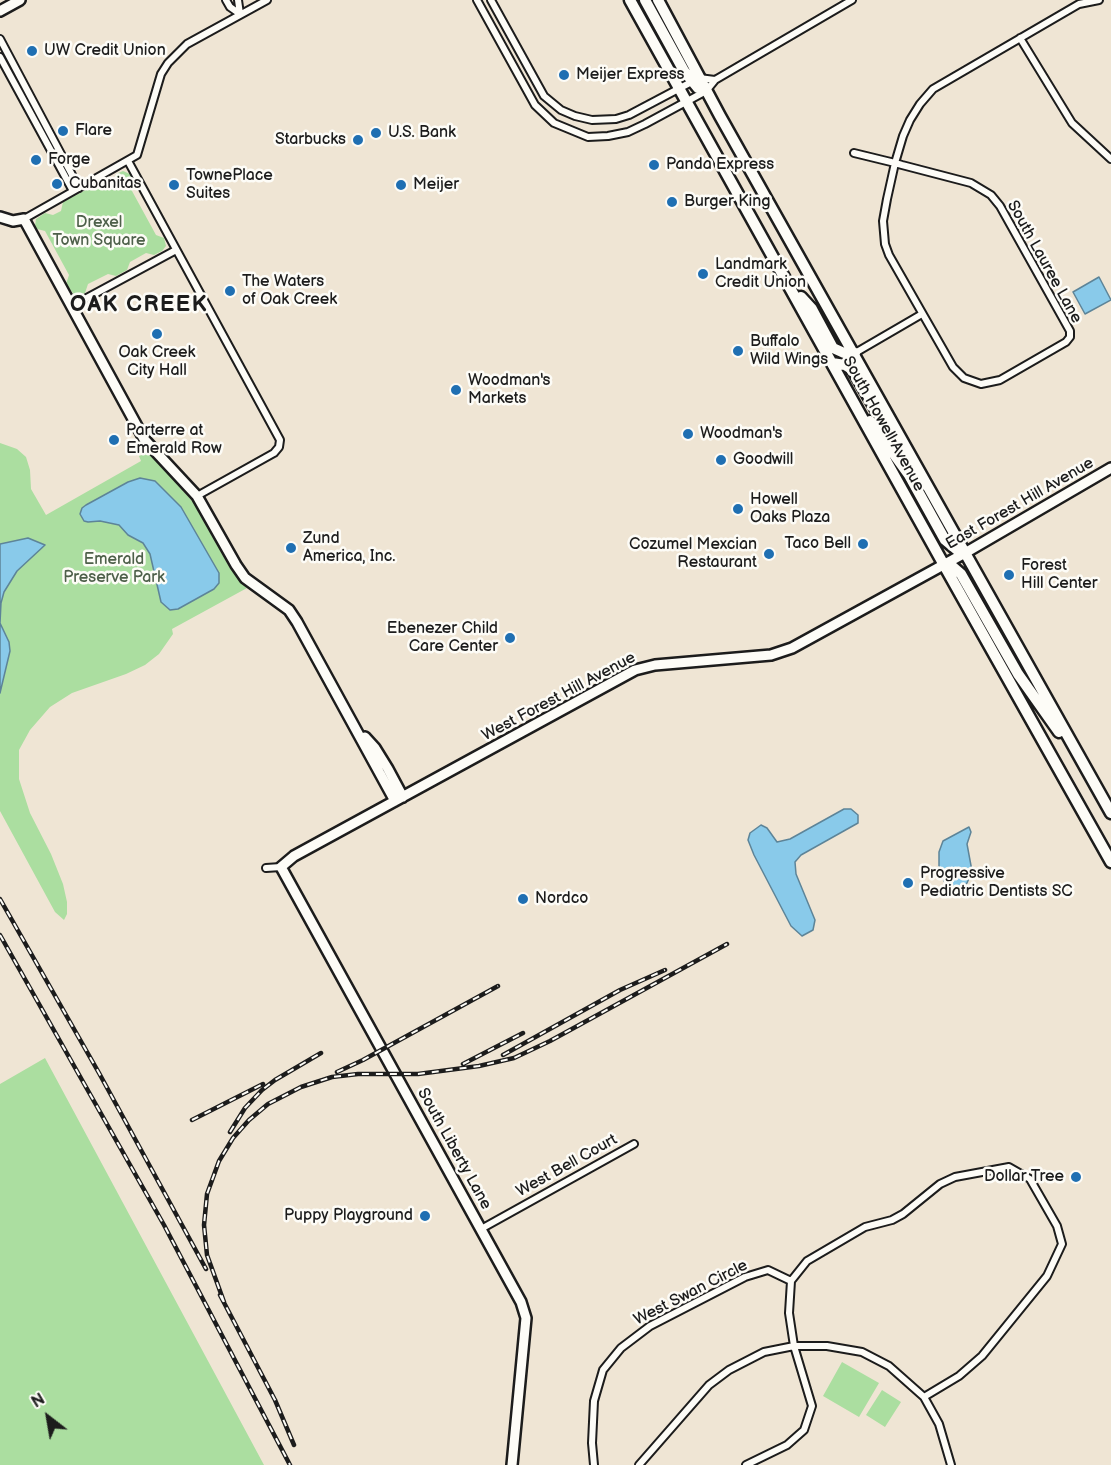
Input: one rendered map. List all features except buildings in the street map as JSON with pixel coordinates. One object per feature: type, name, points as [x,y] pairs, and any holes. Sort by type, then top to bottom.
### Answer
[{"type":"main road","name":"South Howell Avenue","points":[[630,0],[1111,862]]},
{"type":"main road","points":[[645,0],[695,80]]},
{"type":"main road","points":[[658,0],[698,88],[706,91]]},
{"type":"main road","name":"South Howell Avenue","points":[[706,91],[1111,813]]},
{"type":"main road","points":[[786,281],[812,309],[833,348],[844,353],[855,353]]},
{"type":"main road","points":[[832,363],[845,365],[854,370],[878,413],[910,456]]},
{"type":"main road","points":[[849,394],[909,475],[945,540],[957,550],[965,553]]},
{"type":"main road","points":[[944,565],[953,567],[961,574],[1018,674],[1083,763]]},
{"type":"street","points":[[0,11],[20,0]]},
{"type":"street","points":[[226,0],[230,7],[240,14]]},
{"type":"street","points":[[238,0],[240,14]]},
{"type":"street","points":[[0,217],[13,221],[24,219],[137,155],[161,74],[168,63],[187,44],[267,0]]},
{"type":"street","points":[[477,0],[536,105],[554,123],[588,137],[628,132],[687,102],[706,91],[715,80],[852,0]]},
{"type":"street","points":[[491,0],[544,96],[561,110],[575,116],[592,120],[616,119],[629,115],[695,80],[715,80]]},
{"type":"street","points":[[855,353],[922,314],[885,244],[883,221],[895,163],[910,120],[933,89],[1079,4],[1099,0]]},
{"type":"street","points":[[1020,38],[1072,123],[1111,159]]},
{"type":"street","points":[[0,39],[76,189]]},
{"type":"street","points":[[0,57],[76,189]]},
{"type":"street","name":"South Lauree Lane","points":[[855,153],[971,183],[991,195],[1000,206],[1070,332],[1070,337],[1066,342],[1000,380],[981,384],[970,381],[959,374],[922,314]]},
{"type":"street","points":[[128,161],[280,440],[279,447],[274,453],[197,496]]},
{"type":"street","points":[[24,219],[144,439],[197,496],[245,578],[289,610],[355,726],[375,748],[399,799]]},
{"type":"street","points":[[72,306],[176,250]]},
{"type":"street","name":"East Forest Hill Avenue","points":[[944,565],[1111,468]]},
{"type":"street","name":"West Forest Hill Avenue","points":[[282,867],[294,856],[635,670],[655,665],[771,655],[781,652],[944,565]]},
{"type":"street","points":[[266,868],[282,867]]},
{"type":"street","name":"South Liberty Lane","points":[[282,867],[521,1302],[526,1318],[512,1465]]},
{"type":"street","name":"West Bell Court","points":[[481,1229],[634,1144]]},
{"type":"street","points":[[746,1465],[786,1445],[804,1431],[812,1406],[794,1346],[789,1313],[791,1281],[807,1261],[865,1227],[892,1220],[903,1214],[940,1184],[955,1177],[1009,1167],[1030,1179],[1057,1226],[1062,1244],[1047,1276],[982,1356],[959,1376],[924,1397]]},
{"type":"street","name":"West Swan Circle","points":[[594,1465],[592,1443],[594,1401],[603,1370],[621,1348],[650,1326],[745,1277],[768,1270],[791,1281]]},
{"type":"street","points":[[639,1465],[709,1385],[729,1370],[764,1352],[794,1346],[827,1346],[862,1352],[889,1366],[924,1397],[939,1424],[951,1465]]},
{"type":"green space","name":"Drexel Town Square","points":[[123,171],[130,174],[135,183],[132,191],[156,235],[164,238],[166,246],[154,255],[146,253],[130,262],[127,270],[116,276],[108,274],[88,284],[85,293],[75,296],[66,284],[69,275],[45,231],[35,226],[36,219],[45,213],[53,215],[61,211],[63,202],[93,186],[101,189],[113,182],[116,174]]},
{"type":"green space","name":"Emerald Preserve Park","points":[[0,443],[17,449],[26,457],[30,470],[31,489],[46,515],[141,461],[139,456],[145,454],[152,456],[193,502],[230,568],[247,588],[172,629],[173,634],[159,654],[145,665],[72,693],[50,707],[30,730],[19,750],[19,779],[30,813],[63,884],[67,902],[67,914],[64,920],[55,912],[0,811]]},
{"type":"green space","points":[[45,1058],[264,1465],[0,1465],[0,1084]]},
{"type":"green space","points":[[842,1362],[879,1383],[859,1417],[823,1396]]},
{"type":"green space","points":[[882,1390],[901,1402],[885,1427],[866,1415]]},
{"type":"water","points":[[1099,277],[1111,300],[1085,314],[1073,292]]},
{"type":"water","points":[[140,478],[155,481],[181,507],[219,573],[219,583],[214,589],[178,609],[170,610],[161,602],[150,554],[143,543],[128,535],[119,525],[100,521],[84,521],[80,514],[86,505]]},
{"type":"water","points":[[28,538],[45,545],[17,571],[4,592],[0,623],[0,544]]},
{"type":"water","points":[[0,623],[9,642],[10,651],[0,693]]},
{"type":"water","points":[[844,809],[851,809],[858,815],[858,823],[801,855],[795,862],[796,874],[815,920],[813,930],[802,936],[791,926],[754,855],[748,840],[750,833],[761,825],[767,828],[777,842],[790,839]]},
{"type":"water","points":[[969,827],[971,832],[967,844],[972,871],[967,883],[960,889],[952,890],[944,881],[939,866],[939,852],[943,841]]},
{"type":"railway","points":[[0,899],[99,1073],[206,1269]]},
{"type":"railway","points":[[0,935],[164,1225],[290,1465]]},
{"type":"railway","points":[[224,1302],[207,1255],[204,1225],[207,1194],[219,1161],[233,1138],[268,1104],[301,1087],[332,1077],[358,1074],[418,1074],[479,1066],[514,1058],[550,1041],[727,944]]},
{"type":"railway","points":[[503,1055],[620,990],[665,970]]},
{"type":"railway","points":[[337,1072],[498,986]]},
{"type":"railway","points":[[463,1064],[523,1033]]},
{"type":"railway","points":[[230,1132],[245,1108],[262,1090],[321,1053]]},
{"type":"railway","points":[[192,1120],[263,1084]]},
{"type":"railway","points":[[220,1295],[275,1400],[294,1445]]},
{"type":"place","name":"UW Credit Union","points":[[32,51]]},
{"type":"place","name":"Meijer Express","points":[[564,75]]},
{"type":"place","name":"Flare","points":[[63,131]]},
{"type":"place","name":"U.S. Bank","points":[[376,133]]},
{"type":"place","name":"Starbucks","points":[[358,140]]},
{"type":"place","name":"Forge","points":[[36,160]]},
{"type":"place","name":"Panda Express","points":[[654,165]]},
{"type":"place","name":"Cubanitas","points":[[57,184]]},
{"type":"place","name":"TownePlace Suites","points":[[174,185]]},
{"type":"place","name":"Meijer","points":[[401,185]]},
{"type":"place","name":"Burger King","points":[[672,202]]},
{"type":"place","name":"Landmark Credit Union","points":[[703,274]]},
{"type":"place","name":"The Waters of Oak Creek","points":[[230,291]]},
{"type":"place","name":"Oak Creek City Hall","points":[[157,334]]},
{"type":"place","name":"Buffalo Wild Wings","points":[[738,351]]},
{"type":"place","name":"Woodman's Markets","points":[[456,390]]},
{"type":"place","name":"Woodman's","points":[[688,434]]},
{"type":"place","name":"Parterre at Emerald Row","points":[[114,440]]},
{"type":"place","name":"Goodwill","points":[[721,460]]},
{"type":"place","name":"Howell Oaks Plaza","points":[[738,509]]},
{"type":"place","name":"Taco Bell","points":[[863,544]]},
{"type":"place","name":"Zund America, Inc.","points":[[291,548]]},
{"type":"place","name":"Cozumel Mexcian Restaurant","points":[[769,554]]},
{"type":"place","name":"Forest Hill Center","points":[[1009,575]]},
{"type":"place","name":"Ebenezer Child Care Center","points":[[510,638]]},
{"type":"place","name":"Progressive Pediatric Dentists SC","points":[[908,883]]},
{"type":"place","name":"Nordco","points":[[523,899]]},
{"type":"place","name":"Dollar Tree","points":[[1076,1177]]},
{"type":"place","name":"Puppy Playground","points":[[425,1216]]},
{"type":"district","name":"OAK CREEK","points":[[139,305]]}]
